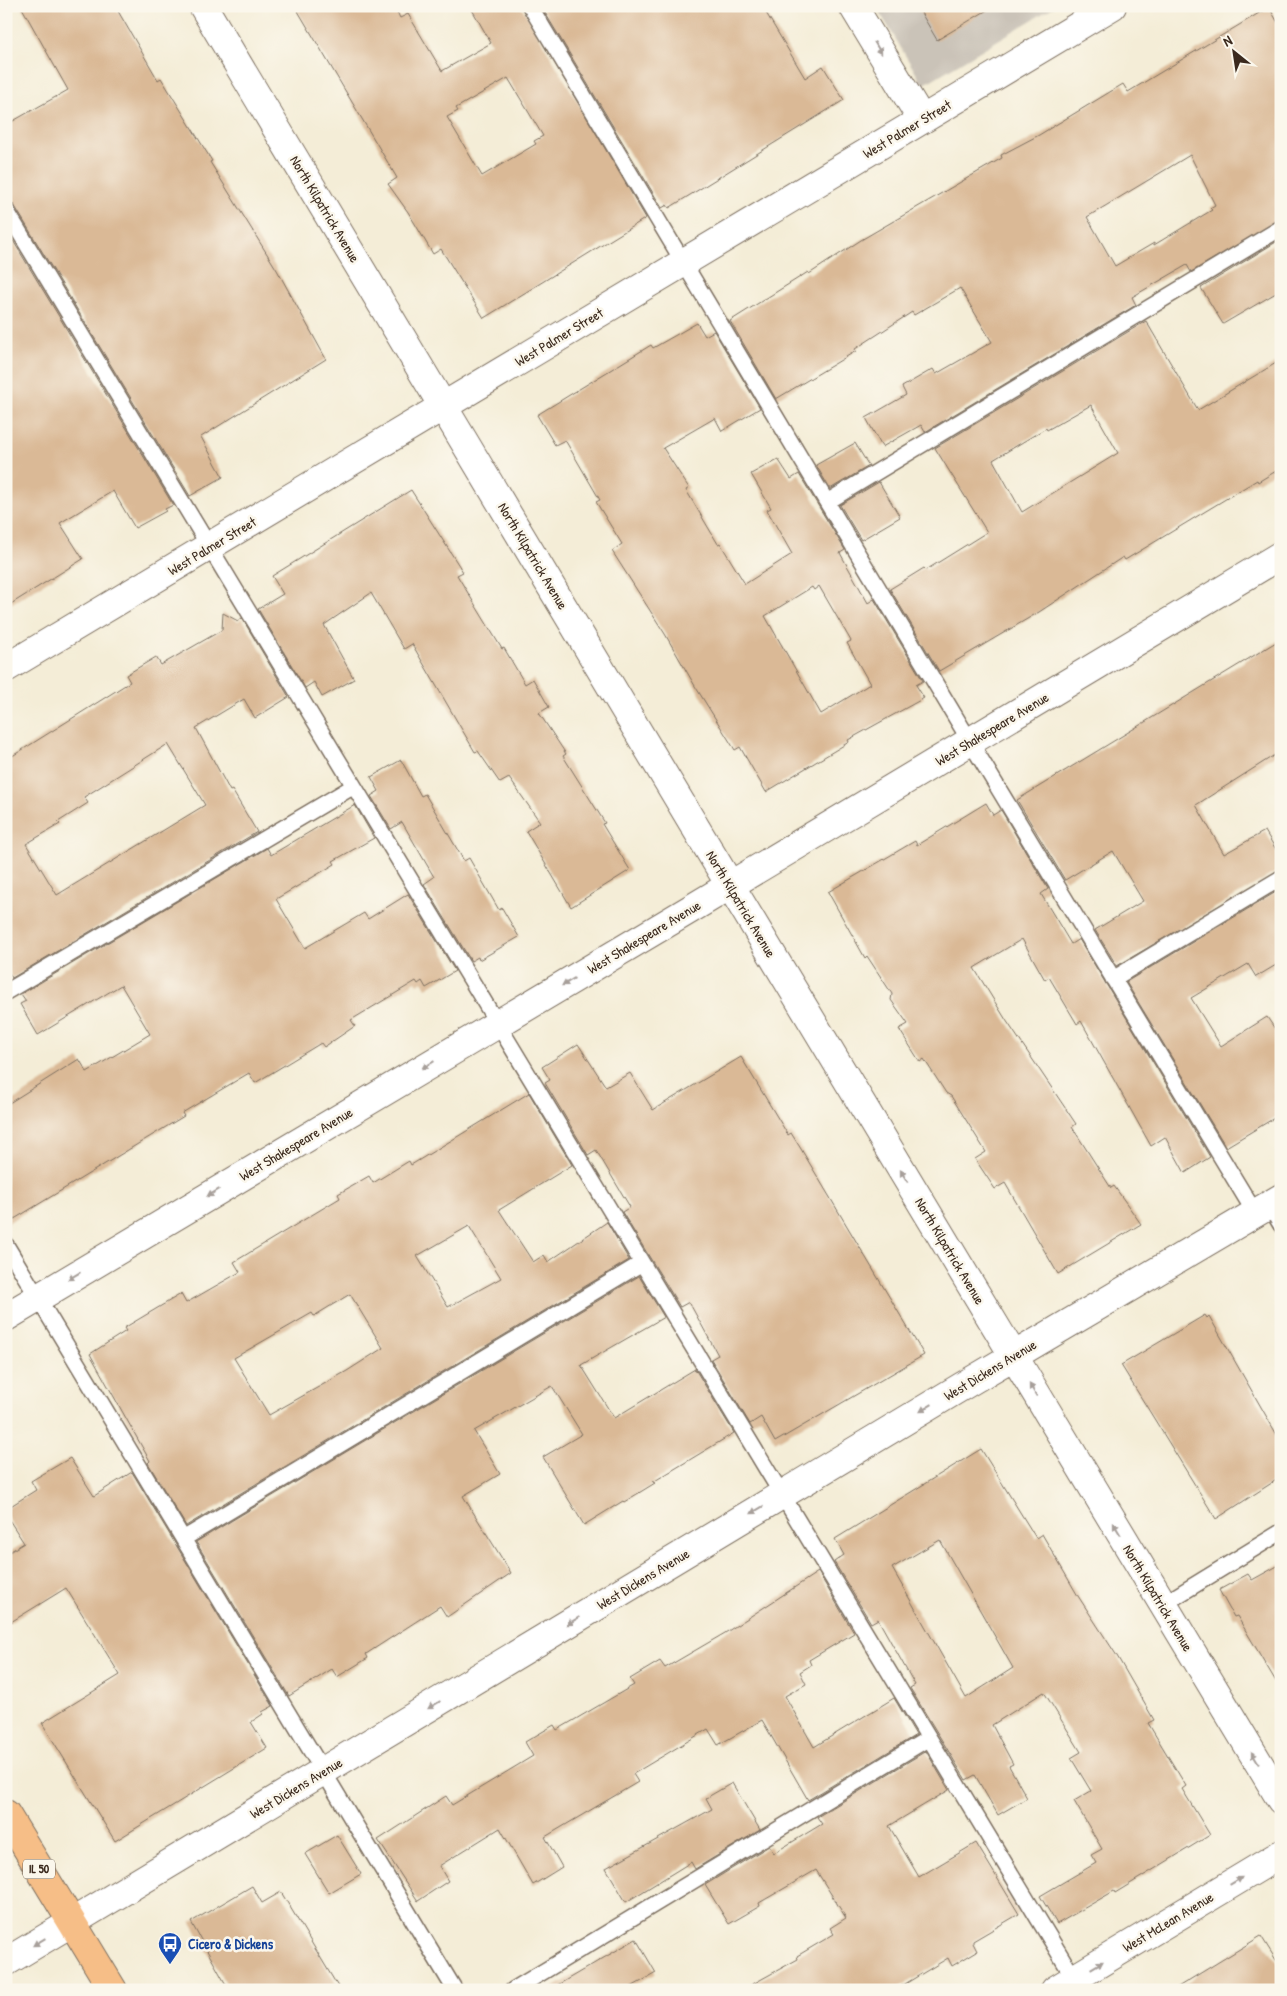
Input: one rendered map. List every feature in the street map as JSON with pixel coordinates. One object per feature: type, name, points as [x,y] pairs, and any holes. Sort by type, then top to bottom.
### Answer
[{"type":"main road","name":"IL 50","points":[[6,1814],[113,1990]]},
{"type":"street","name":"North Kilpatrick Avenue","points":[[203,6],[1162,1605],[1281,1800]]},
{"type":"street","points":[[853,6],[922,120]]},
{"type":"street","name":"West Palmer Street","points":[[6,668],[1112,6]]},
{"type":"street","name":"West Shakespeare Avenue","points":[[6,1316],[1281,556]]},
{"type":"street","name":"West Dickens Avenue","points":[[6,1962],[1013,1356],[1271,1210]]},
{"type":"street","name":"West McLean Avenue","points":[[1070,1986],[1281,1854]]},
{"type":"lane","points":[[530,6],[1113,979],[1271,1210]]},
{"type":"lane","points":[[6,210],[929,1738],[1070,1986]]},
{"type":"lane","points":[[827,502],[1281,228]]},
{"type":"lane","points":[[6,992],[354,786]]},
{"type":"lane","points":[[1113,979],[1281,878]]},
{"type":"lane","points":[[6,1245],[455,1990]]},
{"type":"lane","points":[[183,1539],[642,1263]]},
{"type":"lane","points":[[1162,1605],[1281,1532]]},
{"type":"lane","points":[[513,1990],[929,1738]]},
{"type":"shaded area","points":[[876,6],[1055,6],[923,85]]},
{"type":"building","points":[[21,6],[115,6],[158,80],[161,78],[212,161],[210,162],[277,270],[326,359],[201,437],[223,477],[190,496],[14,205],[6,201],[6,125],[68,90]]},
{"type":"building","points":[[295,6],[394,6],[400,18],[408,14],[442,71],[491,43],[470,6],[521,6],[646,218],[484,318],[441,249],[433,254],[408,212],[388,184],[397,178]],"holes":[[[508,78],[543,136],[534,141],[536,144],[482,176],[447,117],[458,111],[456,108]]]},
{"type":"building","points":[[541,6],[762,6],[805,78],[823,66],[844,100],[669,208],[667,205],[662,208]]},
{"type":"building","points":[[917,6],[994,6],[937,40]]},
{"type":"building","points":[[1269,7],[1281,28],[1281,219],[1191,272],[1187,265],[1132,297],[1136,305],[925,432],[921,425],[882,447],[866,418],[906,395],[902,387],[933,369],[936,374],[992,342],[960,288],[914,315],[912,312],[855,349],[856,351],[776,399],[730,321],[808,272],[809,274],[861,240],[1002,158],[1001,155],[1039,135],[1123,84],[1128,92]],"holes":[[[1190,155],[1215,205],[1210,208],[1212,210],[1115,266],[1087,217]]]},
{"type":"building","points":[[6,229],[173,505],[165,509],[166,511],[135,528],[113,491],[60,523],[83,559],[6,607]]},
{"type":"building","points":[[1281,239],[1281,290],[1223,324],[1201,288]]},
{"type":"building","points":[[1146,321],[1198,410],[1281,360],[1281,468],[1258,482],[1257,480],[1125,560],[1123,557],[1039,612],[939,671],[890,589],[924,568],[926,570],[987,532],[935,448]],"holes":[[[1091,405],[1118,453],[1022,512],[993,460],[1046,428],[1047,430]]]},
{"type":"building","points":[[697,323],[705,336],[714,331],[760,408],[722,431],[715,418],[663,448],[689,488],[686,490],[718,544],[720,543],[745,584],[792,554],[767,510],[771,508],[751,474],[778,459],[791,479],[799,474],[845,550],[840,553],[868,603],[874,599],[923,681],[916,685],[924,698],[848,740],[849,742],[766,792],[740,747],[735,750],[612,551],[622,544],[596,502],[600,500],[565,440],[555,445],[537,415],[651,345],[653,348]],"holes":[[[819,586],[851,641],[847,643],[870,684],[821,714],[765,616],[812,587],[814,590]]]},
{"type":"building","points":[[855,443],[869,466],[830,489],[816,465]]},
{"type":"building","points":[[879,482],[900,517],[861,540],[840,505]]},
{"type":"building","points":[[411,490],[463,572],[457,575],[502,649],[504,648],[525,684],[533,679],[549,707],[539,713],[566,754],[563,756],[605,823],[602,824],[630,870],[571,907],[526,831],[540,822],[509,778],[500,783],[478,751],[475,752],[412,644],[404,649],[371,593],[324,625],[354,679],[322,697],[314,682],[305,688],[258,609],[283,594],[272,576]]},
{"type":"building","points":[[223,613],[238,621],[242,618],[289,697],[255,718],[244,699],[196,728],[230,791],[232,790],[257,832],[12,978],[6,968],[6,760],[130,682],[126,675],[156,657],[161,665],[222,630]],"holes":[[[168,744],[205,805],[57,895],[26,844],[60,824],[58,822],[88,803],[84,797]]]},
{"type":"building","points":[[1281,639],[1281,751],[1196,805],[1224,854],[1265,831],[1281,858],[1281,869],[1117,966],[1095,930],[1143,901],[1113,851],[1065,880],[1017,800]]},
{"type":"building","points":[[401,760],[421,796],[425,794],[464,861],[469,858],[499,910],[502,908],[519,937],[479,960],[478,957],[471,961],[424,884],[434,877],[402,822],[391,829],[371,796],[379,791],[371,777]]},
{"type":"building","points":[[986,803],[993,815],[1001,810],[1048,889],[1041,894],[1071,944],[1079,939],[1210,1157],[1185,1173],[1165,1137],[1151,1146],[1081,1021],[1077,1024],[1049,977],[1045,980],[1022,939],[974,968],[1006,1020],[1076,1124],[1072,1127],[1111,1188],[1114,1186],[1141,1224],[1058,1274],[1005,1183],[995,1189],[975,1159],[986,1152],[951,1096],[946,1093],[924,1059],[920,1062],[899,1029],[908,1024],[891,1000],[892,994],[867,956],[865,958],[828,892],[915,841],[917,845]]},
{"type":"building","points":[[355,805],[374,838],[333,861],[335,864],[276,899],[305,948],[364,913],[368,919],[408,894],[455,971],[426,988],[422,981],[418,984],[416,981],[351,1020],[355,1026],[324,1047],[321,1043],[255,1083],[249,1073],[182,1113],[184,1116],[6,1224],[6,1105],[79,1059],[87,1072],[150,1034],[121,985],[38,1035],[20,1004],[26,1001],[21,994],[267,848],[271,855]]},
{"type":"building","points":[[1281,889],[1281,962],[1256,977],[1248,964],[1191,998],[1221,1046],[1267,1017],[1281,1038],[1281,1114],[1226,1147],[1126,982]]},
{"type":"building","points":[[578,1044],[606,1087],[630,1073],[653,1110],[741,1057],[788,1135],[791,1133],[801,1149],[924,1355],[775,1442],[761,1417],[750,1424],[711,1359],[718,1355],[689,1302],[680,1307],[622,1212],[630,1207],[596,1150],[588,1155],[545,1083],[550,1080],[542,1067]]},
{"type":"building","points":[[529,1093],[572,1165],[499,1210],[533,1262],[544,1255],[548,1262],[607,1222],[629,1260],[186,1526],[148,1463],[150,1461],[90,1354],[126,1331],[124,1328],[181,1294],[186,1303],[240,1272],[234,1262],[340,1198],[338,1194],[369,1176],[373,1183],[409,1161],[411,1165]],"holes":[[[469,1226],[501,1278],[448,1307],[417,1256]],[[350,1294],[383,1348],[347,1371],[269,1415],[234,1358],[312,1313],[314,1316]]]},
{"type":"building","points":[[639,1276],[664,1317],[581,1365],[614,1418],[695,1369],[734,1433],[584,1525],[543,1457],[582,1434],[552,1386],[474,1431],[500,1474],[463,1496],[511,1573],[447,1617],[440,1606],[366,1654],[368,1658],[337,1677],[332,1669],[289,1696],[196,1542]]},
{"type":"building","points":[[1205,1315],[1207,1318],[1209,1316],[1281,1442],[1281,1477],[1216,1519],[1121,1365]]},
{"type":"building","points":[[981,1449],[1036,1538],[1042,1534],[1078,1596],[1117,1656],[1154,1720],[1148,1723],[1186,1786],[1182,1789],[1210,1835],[1115,1893],[1114,1891],[1057,1924],[1040,1896],[1096,1863],[1091,1855],[1102,1849],[1074,1801],[1091,1791],[1071,1758],[1081,1752],[1044,1692],[992,1725],[1013,1764],[1009,1766],[1027,1798],[998,1815],[975,1775],[966,1780],[910,1688],[915,1685],[878,1619],[871,1623],[834,1562],[844,1555],[835,1539]],"holes":[[[940,1540],[1013,1668],[966,1698],[892,1568]]]},
{"type":"building","points":[[70,1458],[94,1496],[132,1472],[273,1706],[262,1712],[263,1714],[251,1722],[267,1748],[115,1841],[42,1723],[120,1675],[66,1588],[6,1625],[6,1554],[24,1543],[6,1515],[6,1509],[36,1490],[31,1481]]},
{"type":"building","points":[[1281,1564],[1281,1690],[1237,1616],[1234,1617],[1219,1590],[1248,1574],[1252,1580]]},
{"type":"building","points":[[818,1572],[854,1633],[809,1660],[811,1665],[800,1672],[806,1684],[785,1696],[814,1747],[894,1698],[916,1735],[808,1800],[762,1720],[718,1745],[708,1729],[633,1774],[638,1782],[545,1837],[562,1867],[533,1885],[500,1828],[439,1866],[448,1881],[418,1901],[378,1840],[446,1796],[452,1805],[533,1756],[525,1742],[554,1725],[557,1730],[634,1685],[630,1679],[660,1661],[665,1668],[725,1633]]},
{"type":"building","points":[[926,1751],[949,1790],[889,1826],[919,1877],[976,1843],[1019,1914],[973,1941],[977,1951],[952,1966],[948,1958],[895,1990],[742,1990],[798,1959],[797,1956],[834,1934],[830,1928],[846,1918],[816,1870],[759,1903],[760,1906],[729,1924],[705,1885],[769,1846],[774,1853],[822,1824],[817,1817]]},
{"type":"building","points":[[732,1783],[760,1830],[695,1869],[691,1862],[626,1902],[606,1868],[712,1809],[706,1798]]},
{"type":"building","points":[[337,1835],[361,1874],[329,1893],[305,1854]]},
{"type":"building","points":[[252,1886],[262,1903],[281,1892],[340,1990],[229,1990],[191,1922]]},
{"type":"building","points":[[1261,1936],[1281,1968],[1281,1990],[1173,1990]]},
{"type":"building","points":[[636,1939],[656,1973],[626,1990],[549,1990]]},
{"type":"place","name":"Cicero & Dickens","points":[[170,1965]]}]
